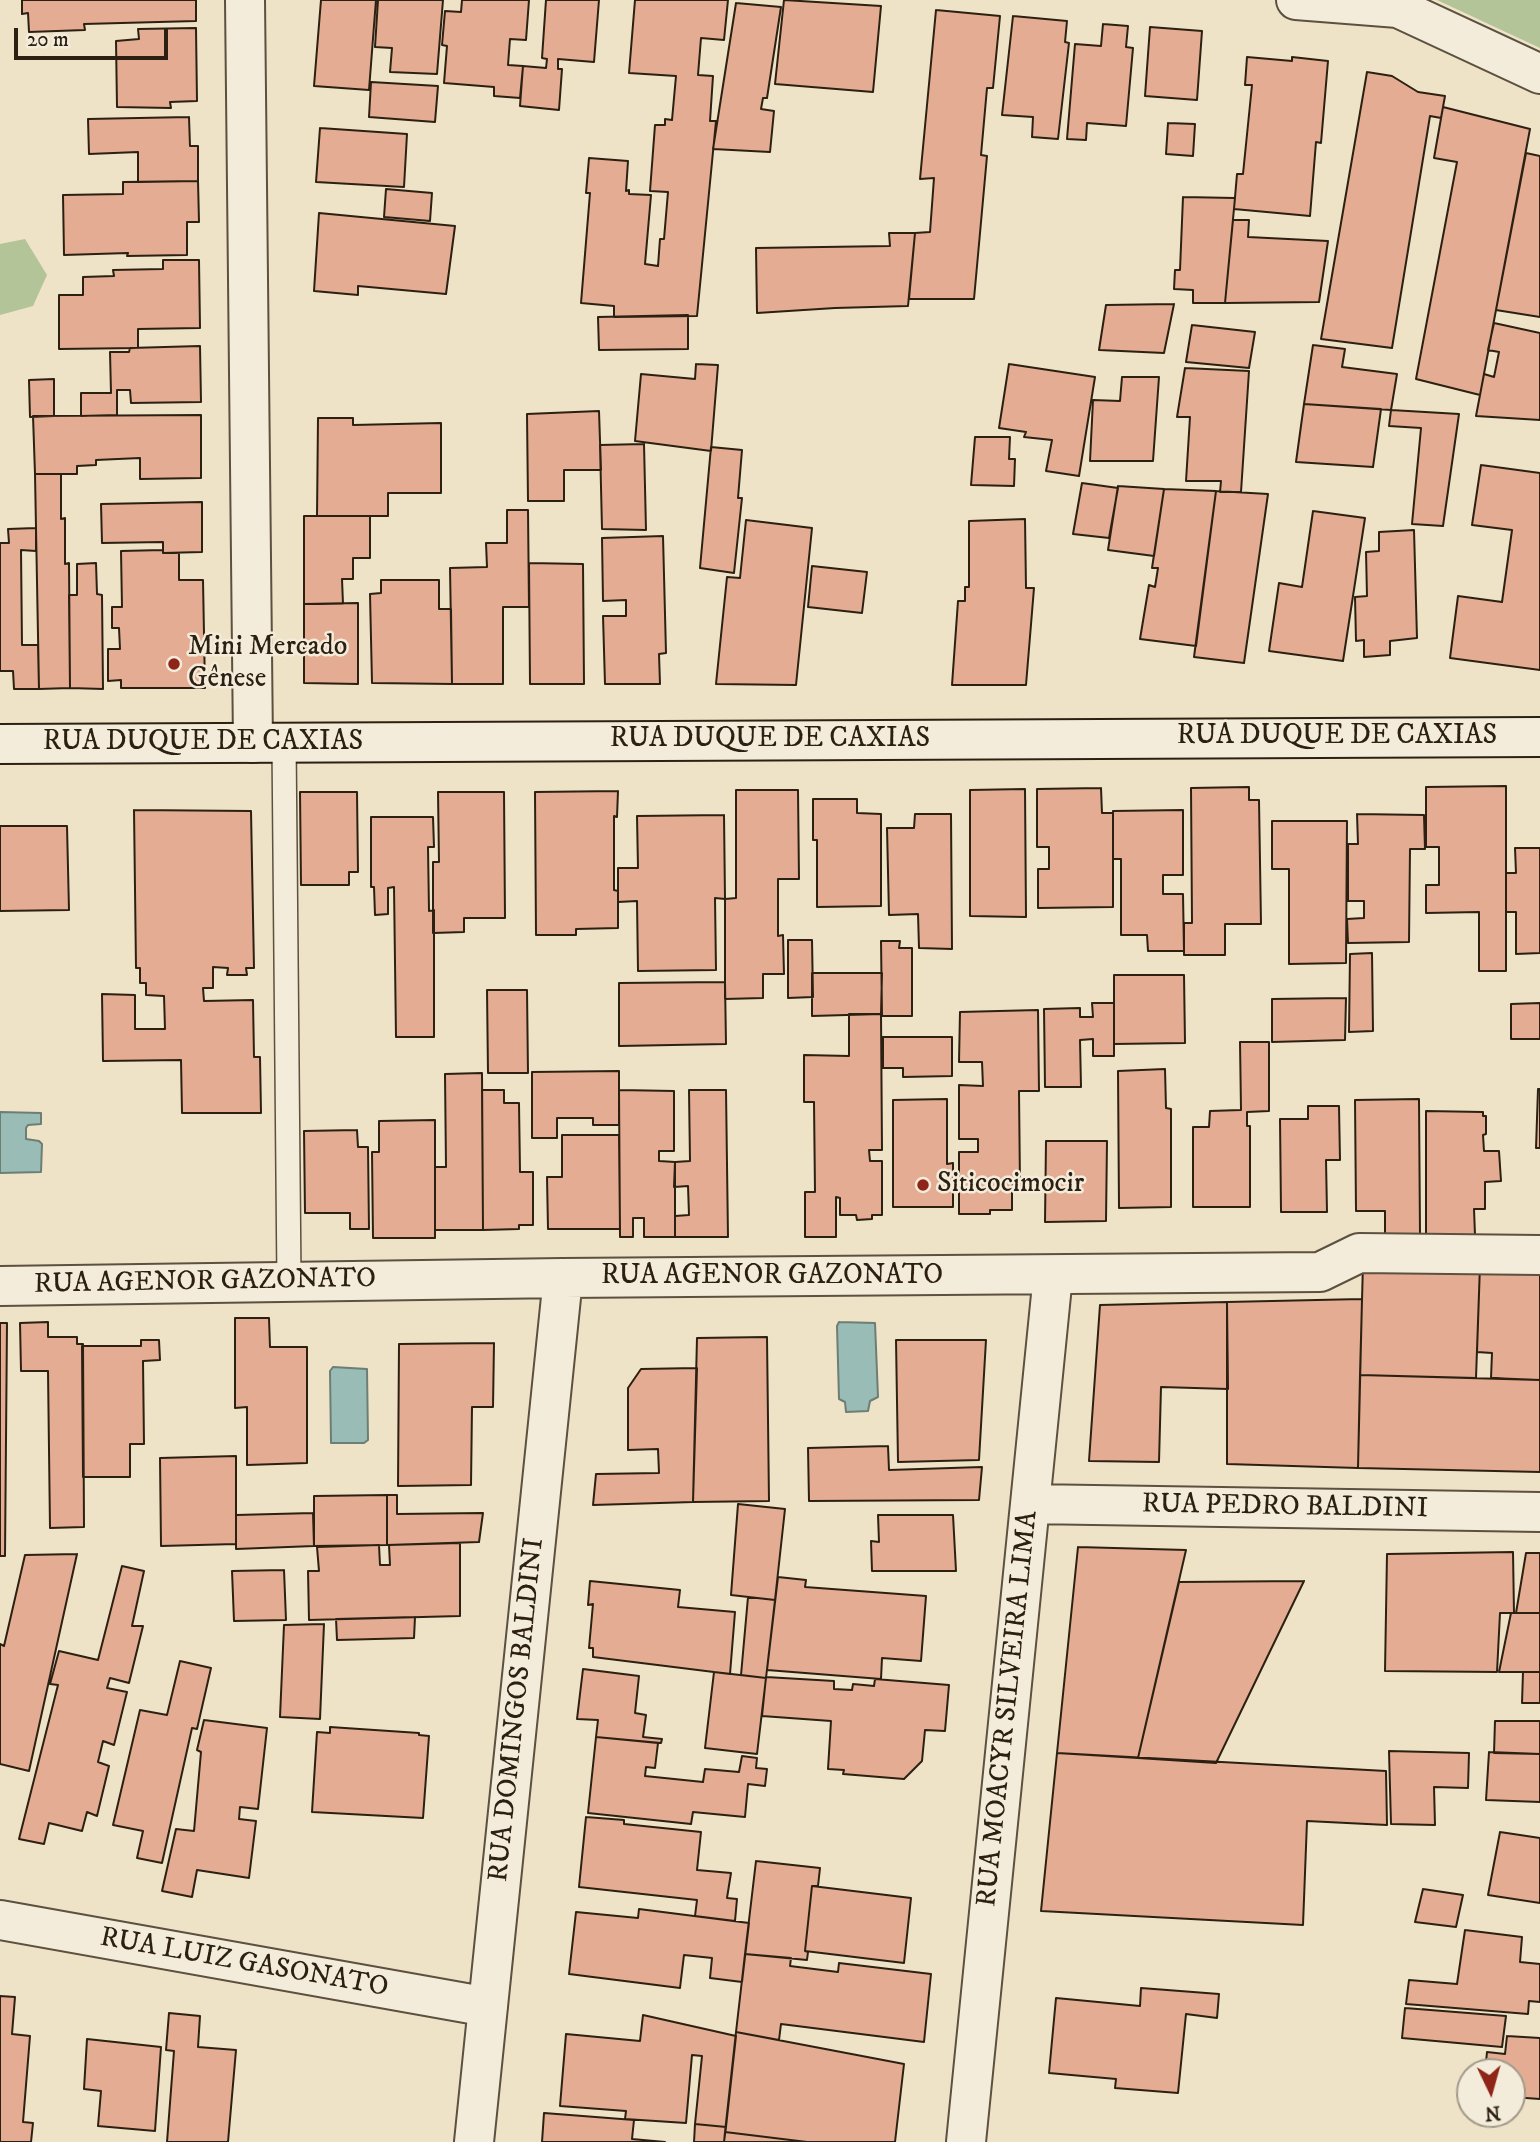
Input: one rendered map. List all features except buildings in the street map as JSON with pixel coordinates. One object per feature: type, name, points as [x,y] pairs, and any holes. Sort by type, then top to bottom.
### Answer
[{"type":"street","points":[[245,0],[269,743]]},
{"type":"street","points":[[1296,0],[1398,8],[1540,74]]},
{"type":"street","name":"RUA DUQUE DE CAXIAS","points":[[0,744],[1540,737]]},
{"type":"street","name":"RUA AGENOR GAZONATO","points":[[0,1286],[1320,1272],[1359,1253],[1540,1255]]},
{"type":"street","name":"RUA MOACYR SILVEIRA LIMA","points":[[966,2142],[1053,1275]]},
{"type":"street","name":"RUA DOMINGOS BALDINI","points":[[474,2142],[563,1278]]},
{"type":"street","name":"RUA PEDRO BALDINI","points":[[1030,1504],[1540,1512]]},
{"type":"street","name":"RUA LUIZ GASONATO","points":[[0,1920],[488,2007]]},
{"type":"lane","points":[[269,743],[289,1282]]},
{"type":"green space","points":[[1437,0],[1540,0],[1540,48]]},
{"type":"green space","points":[[25,239],[47,275],[33,306],[0,315],[0,244]]},
{"type":"water","points":[[0,1112],[41,1113],[41,1124],[28,1125],[26,1128],[26,1139],[42,1144],[41,1172],[0,1173]]},
{"type":"water","points":[[839,1322],[875,1323],[878,1397],[870,1401],[868,1411],[846,1412],[845,1402],[839,1399]]},
{"type":"water","points":[[333,1367],[367,1369],[368,1440],[364,1443],[331,1443],[330,1371]]},
{"type":"place","name":"Mini Mercado Gênese","points":[[174,664]]},
{"type":"place","name":"Siticocimocir","points":[[923,1185]]}]
